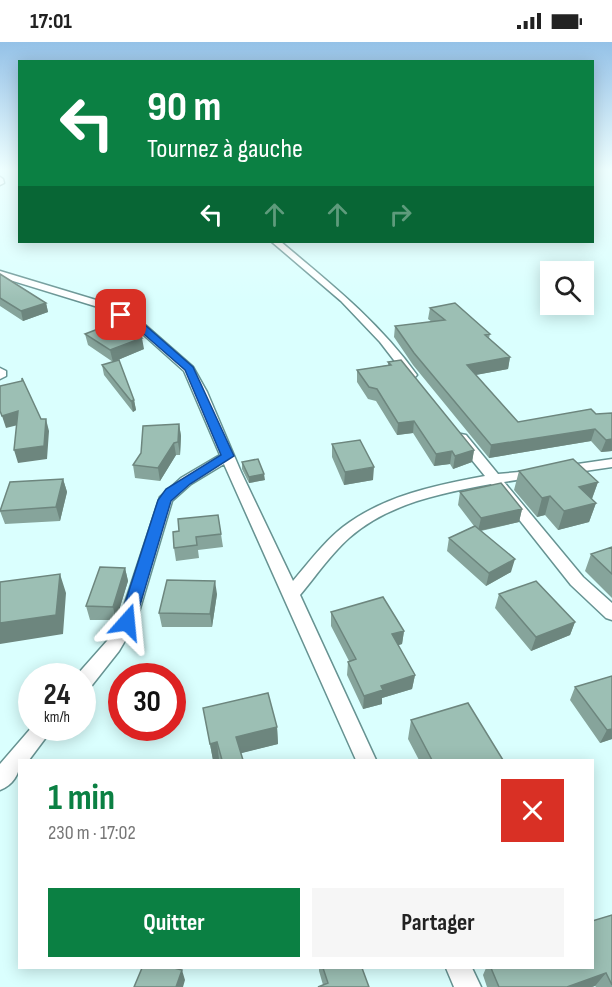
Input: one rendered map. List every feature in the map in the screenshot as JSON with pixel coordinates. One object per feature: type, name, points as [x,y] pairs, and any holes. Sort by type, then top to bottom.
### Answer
[{"type":"street","points":[[277,243],[332,288],[360,315],[384,340],[422,389]]},
{"type":"street","points":[[0,274],[102,305],[141,327],[189,369],[366,759]]},
{"type":"street","points":[[450,424],[577,580],[612,613]]},
{"type":"street","points":[[96,666],[113,646],[127,622],[165,500],[170,492],[228,456]]},
{"type":"street","points":[[291,594],[348,530],[373,513],[402,500],[494,479],[612,463]]},
{"type":"street","points":[[0,780],[32,741]]},
{"type":"street","points":[[459,969],[468,987]]},
{"type":"building","points":[[0,274],[46,303],[21,311],[0,298]]},
{"type":"building","points":[[455,303],[490,334],[485,335],[510,357],[467,365],[518,422],[591,409],[596,414],[612,413],[612,439],[606,440],[595,429],[491,445],[414,353],[395,326],[445,320],[430,308]]},
{"type":"building","points":[[116,322],[142,338],[110,350],[85,334]]},
{"type":"building","points":[[119,360],[134,400],[131,401],[102,365]]},
{"type":"building","points":[[401,360],[474,450],[455,456],[452,451],[436,454],[414,421],[398,423],[377,389],[369,387],[357,370],[391,365],[388,362]]},
{"type":"building","points":[[22,378],[41,419],[46,419],[44,446],[14,450],[18,411],[2,416],[0,386],[22,381]]},
{"type":"building","points":[[179,424],[178,442],[174,443],[158,468],[133,465],[141,453],[143,426]]},
{"type":"building","points":[[360,440],[374,467],[345,472],[332,444]]},
{"type":"building","points":[[258,459],[264,474],[249,477],[242,462]]},
{"type":"building","points":[[573,459],[598,482],[579,487],[596,503],[564,511],[550,496],[542,498],[519,471]]},
{"type":"building","points":[[63,479],[56,507],[0,511],[10,482]]},
{"type":"building","points":[[501,483],[522,509],[481,518],[460,492]]},
{"type":"building","points":[[218,515],[221,534],[196,537],[197,545],[174,548],[173,532],[179,531],[178,519]]},
{"type":"building","points":[[475,526],[515,559],[489,573],[449,538]]},
{"type":"building","points":[[612,547],[612,574],[591,554]]},
{"type":"building","points":[[100,567],[125,568],[113,607],[86,606]]},
{"type":"building","points":[[60,574],[56,615],[0,623],[0,582]]},
{"type":"building","points":[[167,580],[215,581],[210,614],[159,613]]},
{"type":"building","points":[[536,581],[575,622],[536,637],[499,594]]},
{"type":"building","points":[[383,597],[404,631],[392,634],[415,675],[381,686],[383,690],[364,696],[348,662],[356,659],[331,612]]},
{"type":"building","points":[[612,676],[612,729],[607,730],[575,687]]},
{"type":"building","points":[[268,693],[277,727],[236,737],[243,759],[222,759],[217,742],[210,744],[203,708]]},
{"type":"building","points":[[468,703],[502,759],[431,759],[411,720]]},
{"type":"building","points":[[612,915],[612,985],[606,973],[567,987],[499,987],[491,969],[594,969],[594,920]]},
{"type":"building","points":[[142,969],[182,970],[176,987],[134,987]]},
{"type":"building","points":[[323,969],[362,969],[369,987],[318,987],[328,983]]},
{"type":"route","points":[[121,315],[141,327],[189,369],[228,456],[170,492],[165,500],[127,622]]}]
